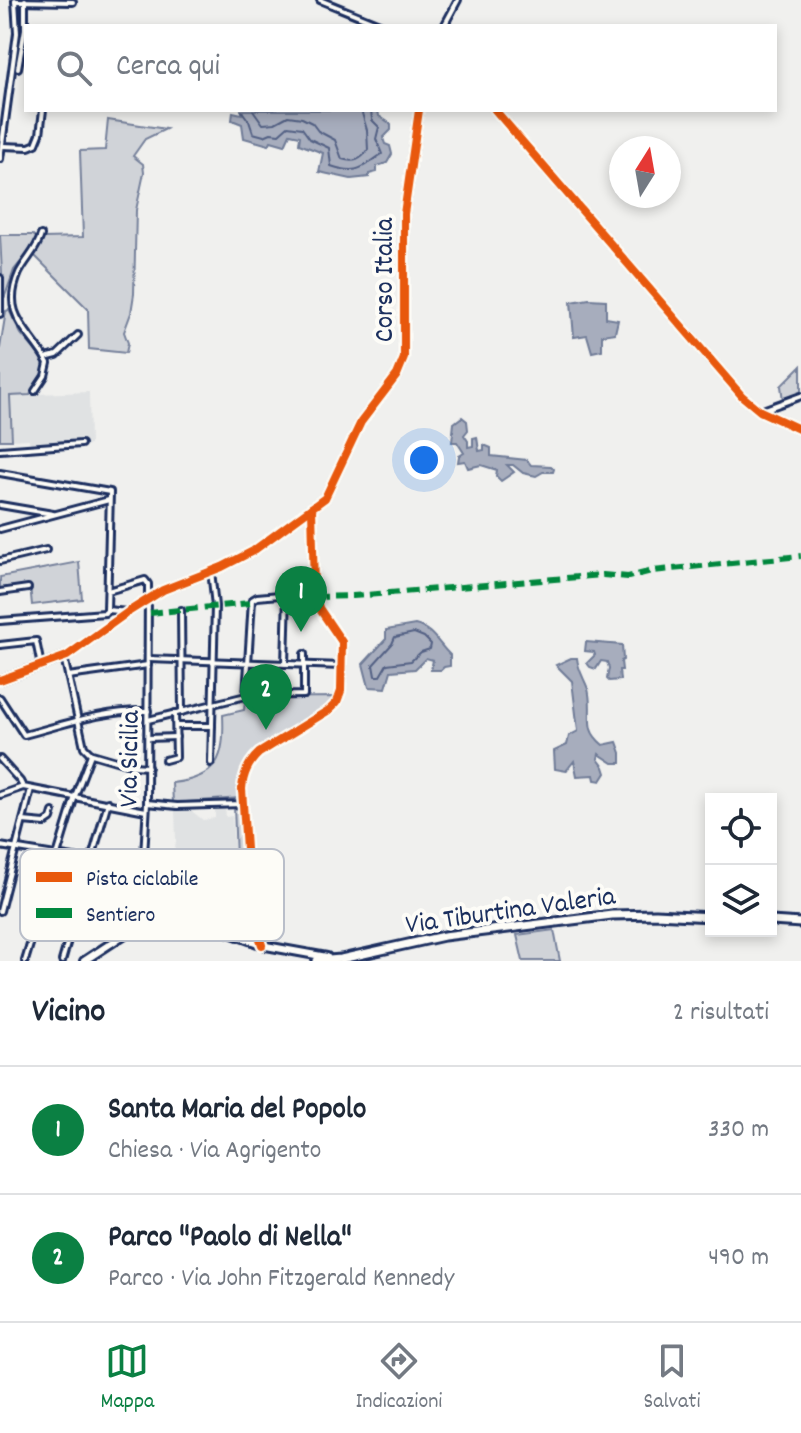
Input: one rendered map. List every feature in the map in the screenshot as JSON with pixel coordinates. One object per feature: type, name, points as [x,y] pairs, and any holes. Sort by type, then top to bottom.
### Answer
[{"type":"main road","name":"Via Tiburtina Valeria","points":[[317,961],[444,936],[612,915],[705,917]]},
{"type":"main road","points":[[777,921],[801,923]]},
{"type":"street","points":[[25,0],[25,24]]},
{"type":"street","points":[[320,0],[379,24]]},
{"type":"street","points":[[445,24],[458,0]]},
{"type":"street","points":[[15,68],[18,27],[15,1],[73,2]]},
{"type":"street","points":[[0,159],[10,87],[24,35]]},
{"type":"street","points":[[15,68],[24,68]]},
{"type":"street","points":[[0,84],[10,87]]},
{"type":"street","points":[[2,146],[26,147],[36,144],[43,112]]},
{"type":"street","name":"Corso Italia","points":[[0,680],[64,657],[171,586],[253,551],[328,496],[361,422],[397,375],[403,361],[404,214],[419,112]]},
{"type":"street","points":[[497,112],[742,396],[760,411],[801,430]]},
{"type":"street","points":[[35,391],[47,372],[45,358],[21,327],[12,305],[16,278],[37,247],[41,235]]},
{"type":"street","points":[[0,278],[0,314]]},
{"type":"street","points":[[1,307],[12,305]]},
{"type":"street","points":[[45,358],[57,355],[78,335]]},
{"type":"street","points":[[760,411],[801,396]]},
{"type":"street","points":[[0,450],[81,444]]},
{"type":"street","points":[[0,473],[110,492],[106,611],[113,622]]},
{"type":"street","points":[[0,529],[109,500]]},
{"type":"street","points":[[0,505],[57,515]]},
{"type":"street","points":[[246,849],[243,777],[250,762],[262,751],[334,706],[341,691],[342,640],[319,608],[314,592],[312,508]]},
{"type":"street","points":[[0,561],[46,550]]},
{"type":"street","points":[[211,571],[215,606],[211,763]]},
{"type":"street","points":[[108,591],[146,580],[150,599]]},
{"type":"street","points":[[0,592],[28,588]]},
{"type":"street","points":[[246,696],[250,604],[255,597],[314,592]]},
{"type":"street","points":[[285,664],[287,594]]},
{"type":"street","name":"Via Sicilia","points":[[145,849],[150,599]]},
{"type":"street","points":[[136,607],[150,618]]},
{"type":"street","points":[[181,610],[182,712]]},
{"type":"street","points":[[0,621],[106,611],[128,612]]},
{"type":"street","points":[[0,645],[36,641],[41,666]]},
{"type":"street","points":[[148,720],[246,696],[304,695],[304,654]]},
{"type":"street","points":[[64,657],[85,748],[91,754],[148,767]]},
{"type":"street","points":[[68,676],[149,662],[181,660],[343,666]]},
{"type":"street","points":[[0,698],[24,735],[79,719],[148,711]]},
{"type":"street","points":[[165,760],[176,757],[175,713]]},
{"type":"street","points":[[0,720],[9,715]]},
{"type":"street","points":[[176,726],[212,726]]},
{"type":"street","points":[[148,738],[176,737]]},
{"type":"street","points":[[59,849],[91,754]]},
{"type":"street","points":[[0,759],[23,787]]},
{"type":"street","points":[[0,795],[23,787],[147,811]]},
{"type":"street","points":[[0,911],[31,789]]},
{"type":"street","points":[[95,849],[108,802]]},
{"type":"street","points":[[147,803],[177,806],[243,804]]},
{"type":"street","points":[[23,821],[45,823],[51,819],[53,812]]},
{"type":"street","points":[[0,846],[21,849]]},
{"type":"street","points":[[25,961],[31,941]]},
{"type":"street","points":[[62,961],[68,941]]},
{"type":"street","points":[[84,961],[114,941]]},
{"type":"street","points":[[250,941],[326,957],[351,956]]},
{"type":"street","points":[[260,941],[262,945]]},
{"type":"street","points":[[282,961],[284,950]]},
{"type":"shaded area","points":[[108,120],[166,129],[145,139],[133,156],[143,164],[144,173],[136,210],[134,294],[124,332],[128,343],[126,353],[89,349],[88,309],[34,255],[43,238],[83,237],[80,151],[105,150]]},
{"type":"shaded area","points":[[0,235],[33,235],[37,238],[14,270],[5,296],[3,293]]},
{"type":"shaded area","points":[[9,310],[21,334],[41,357],[45,368],[30,395],[10,396],[12,440],[0,440],[0,348],[6,311]]},
{"type":"shaded area","points":[[801,366],[801,394],[783,400],[781,386]]},
{"type":"shaded area","points":[[89,392],[90,445],[37,449],[37,443],[30,444],[29,439],[12,440],[10,395]]},
{"type":"shaded area","points":[[79,562],[82,599],[32,605],[30,585],[0,589],[0,577]]},
{"type":"shaded area","points":[[335,697],[255,752],[241,777],[240,798],[173,803],[172,783],[200,776],[216,764],[222,743],[223,715],[244,710],[245,701],[251,698]]},
{"type":"shaded area","points":[[234,805],[241,813],[241,849],[236,849]]},
{"type":"shaded area","points":[[225,806],[226,817],[232,816],[234,849],[175,849],[175,811],[189,809],[203,820],[215,818],[215,807]]},
{"type":"shaded area","points":[[554,930],[560,961],[523,961],[517,935]]},
{"type":"water","points":[[233,112],[378,112],[379,116],[391,124],[391,130],[383,138],[392,154],[387,163],[377,166],[377,172],[369,174],[369,177],[351,179],[319,172],[323,153],[299,144],[300,136],[290,134],[285,145],[271,141],[269,145],[244,138],[242,124],[232,120]]},
{"type":"water","points":[[606,300],[606,318],[618,320],[615,333],[602,335],[602,350],[592,352],[587,335],[574,337],[571,302]]},
{"type":"water","points":[[462,417],[467,421],[468,430],[464,435],[468,447],[473,446],[473,438],[477,437],[479,451],[484,450],[484,445],[491,448],[491,456],[551,466],[553,472],[536,476],[507,465],[514,472],[501,481],[496,476],[497,470],[481,465],[468,468],[465,461],[458,462],[459,456],[464,453],[457,442],[452,442],[454,423]]},
{"type":"water","points":[[415,625],[431,633],[450,655],[450,666],[431,670],[433,660],[426,658],[415,669],[391,671],[386,688],[369,687],[363,664],[386,639],[386,630]]},
{"type":"water","points":[[586,642],[622,645],[620,680],[607,679],[607,662],[601,661],[596,669],[590,667],[587,663],[595,655],[594,652],[585,651]]},
{"type":"water","points":[[577,658],[588,689],[593,734],[603,745],[617,742],[621,753],[621,763],[613,763],[599,754],[598,759],[606,773],[601,781],[595,780],[594,775],[577,776],[574,761],[566,771],[555,769],[554,751],[567,745],[569,736],[578,731],[572,681],[556,665]]},
{"type":"marked path","points":[[315,597],[603,575],[628,577],[652,571],[801,556]]},
{"type":"marked path","points":[[150,613],[250,603]]},
{"type":"cycle path","points":[[0,680],[67,656],[163,590],[253,551],[325,498],[361,422],[397,375],[404,358],[404,214],[419,112]]},
{"type":"cycle path","points":[[497,112],[742,396],[760,411],[801,430]]},
{"type":"cycle path","points":[[246,849],[242,789],[249,765],[259,753],[329,710],[337,702],[341,691],[342,642],[319,608],[314,588],[312,508]]},
{"type":"cycle path","points":[[261,941],[262,945]]},
{"type":"place","name":"Santa Maria del Popolo","points":[[301,632]]},
{"type":"place","name":"Parco \"Paolo di Nella\"","points":[[266,730]]}]
